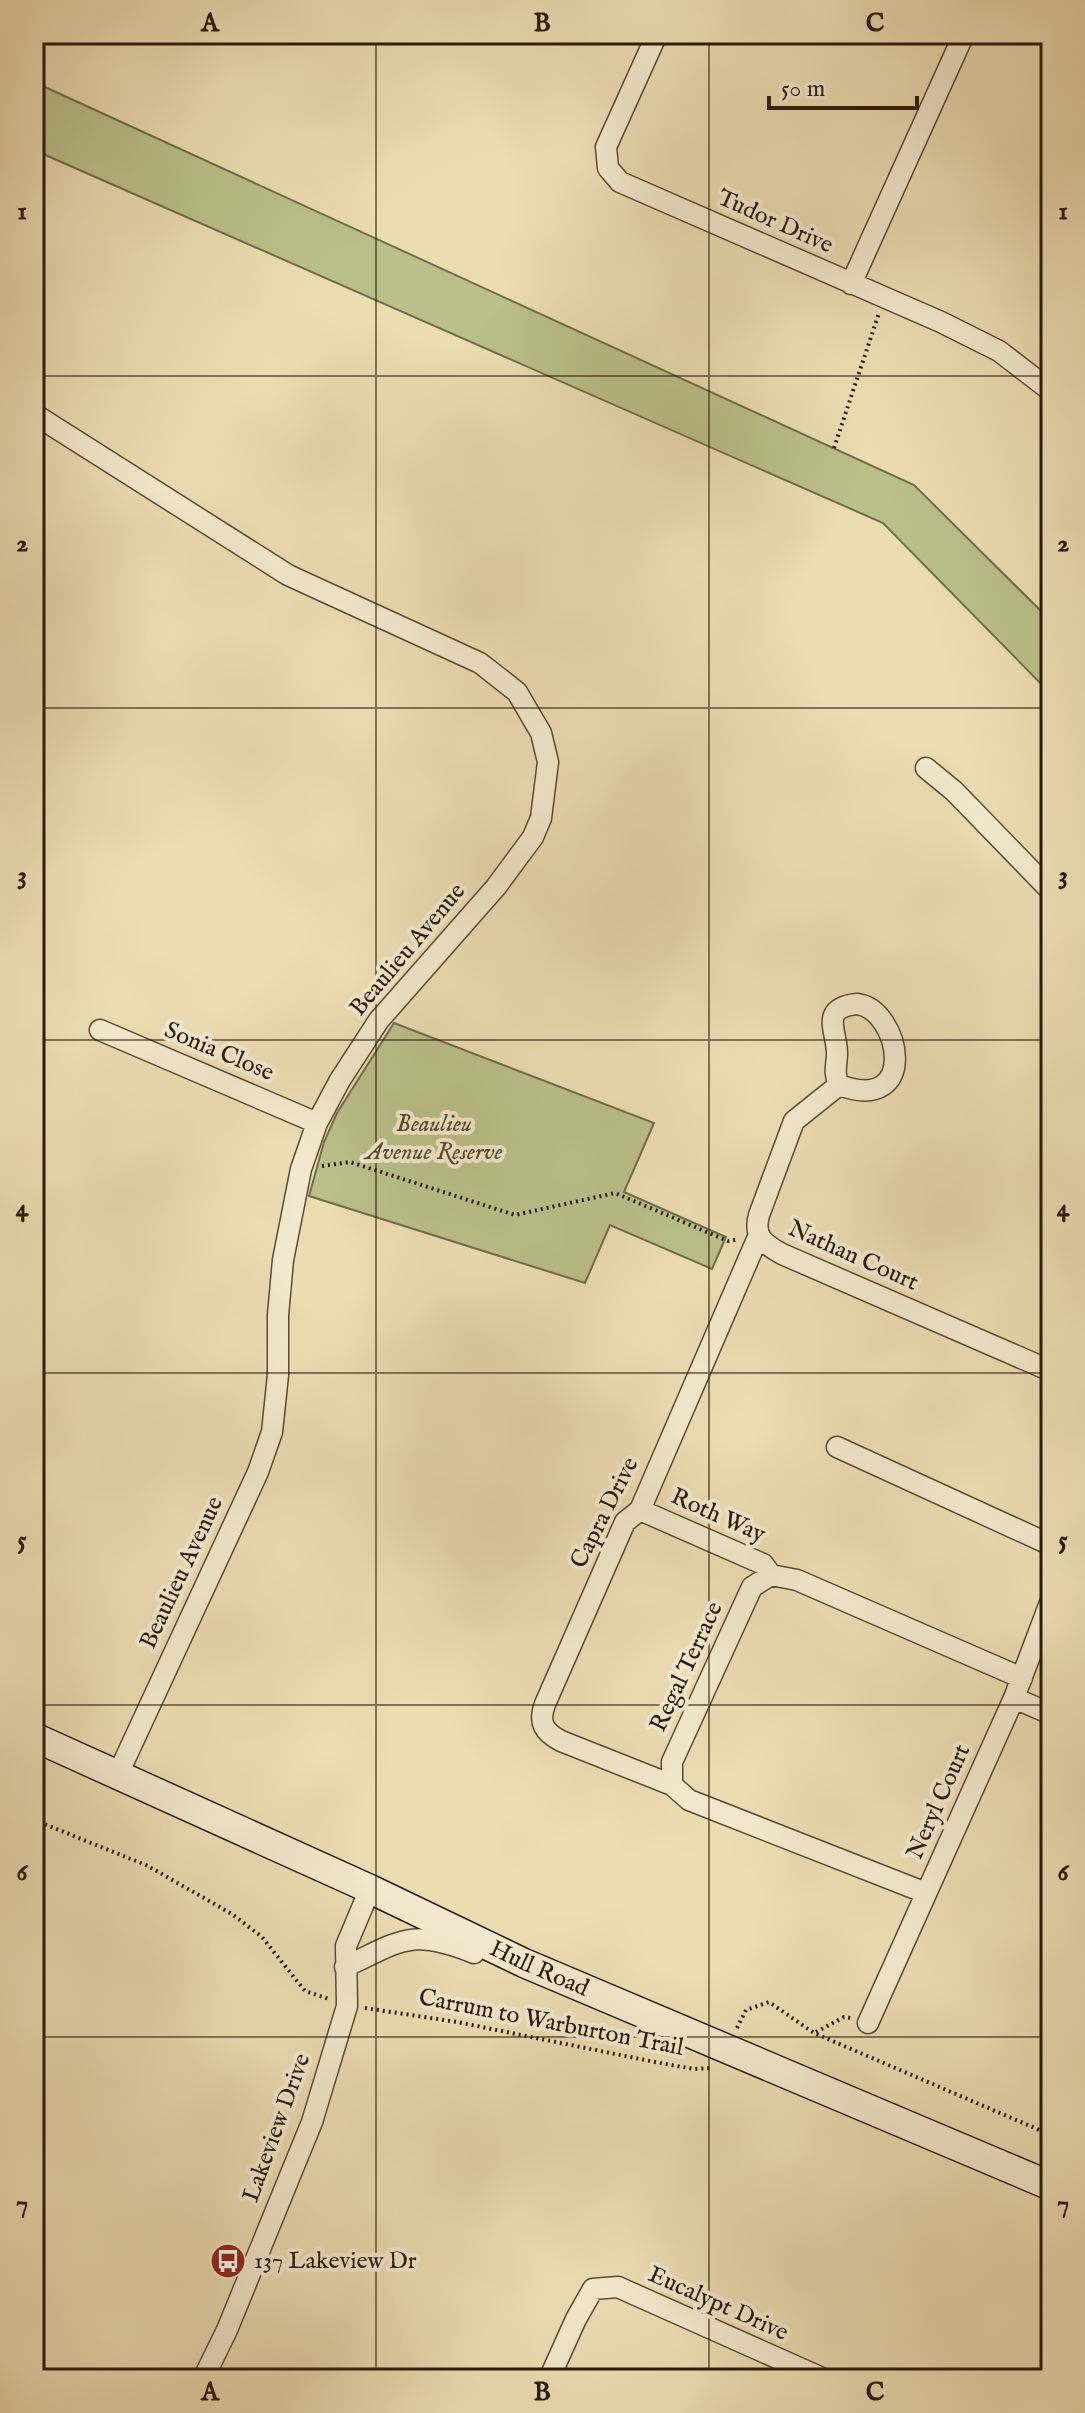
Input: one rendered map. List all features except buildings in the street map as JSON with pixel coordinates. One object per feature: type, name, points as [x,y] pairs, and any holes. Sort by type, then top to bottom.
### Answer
[{"type":"main road","name":"Hull Road","points":[[34,1737],[370,1889],[524,1963],[1051,2186]]},
{"type":"street","name":"Tudor Drive","points":[[657,34],[606,147],[608,168],[620,182],[941,322],[999,351],[1051,391]]},
{"type":"street","points":[[851,284],[964,34]]},
{"type":"street","name":"Beaulieu Avenue","points":[[34,414],[288,575],[480,663],[517,692],[541,733],[548,762],[546,793],[533,837],[496,887],[379,1020],[340,1080],[317,1123],[301,1169],[283,1260],[272,1432],[258,1472],[118,1774]]},
{"type":"street","points":[[926,768],[954,791],[1051,891]]},
{"type":"street","name":"Sonia Close","points":[[100,1030],[317,1123]]},
{"type":"street","name":"Nathan Court","points":[[839,1085],[794,1121],[759,1215],[756,1227],[758,1237],[782,1254],[1051,1371]]},
{"type":"street","name":"Capra Drive","points":[[672,1785],[561,1741],[544,1728],[541,1718],[625,1522],[640,1510],[758,1237]]},
{"type":"street","points":[[837,1447],[1051,1545]]},
{"type":"street","name":"Roth Way","points":[[640,1510],[763,1564],[771,1575]]},
{"type":"street","points":[[771,1575],[797,1580],[1022,1678]]},
{"type":"street","name":"Regal Terrace","points":[[672,1785],[672,1762],[752,1587],[771,1575]]},
{"type":"street","name":"Neryl Court","points":[[868,2023],[1014,1698],[1051,1600]]},
{"type":"street","points":[[1014,1698],[1051,1714]]},
{"type":"street","points":[[672,1785],[689,1800],[926,1893]]},
{"type":"street","name":"Lakeview Drive","points":[[203,2379],[227,2330],[312,2122],[347,2006],[346,1946],[370,1889]]},
{"type":"street","points":[[345,1967],[412,1938],[428,1937],[492,1960],[524,1963]]},
{"type":"street","name":"Eucalypt Drive","points":[[549,2379],[593,2289],[618,2287],[824,2379]]},
{"type":"path","points":[[834,448],[884,298]]},
{"type":"path","points":[[301,1169],[350,1162],[515,1215],[615,1193],[728,1241],[758,1237]]},
{"type":"path","name":"Carrum to Warburton Trail","points":[[34,1820],[146,1865],[222,1908],[262,1937],[305,1991],[347,2006],[457,2022],[694,2069],[720,2068],[730,2049]]},
{"type":"path","points":[[730,2049],[746,2010],[769,2002],[814,2033],[1051,2135]]},
{"type":"path","points":[[814,2033],[844,2017],[868,2023]]},
{"type":"green space","points":[[34,82],[914,485],[1051,621],[1051,694],[883,523],[34,150]]},
{"type":"green space","name":"Beaulieu Avenue Reserve","points":[[394,1023],[654,1123],[624,1192],[726,1237],[712,1269],[610,1225],[585,1283],[309,1196],[324,1142],[337,1113]]},
{"type":"place","name":"137 Lakeview Dr","points":[[228,2261]]}]
